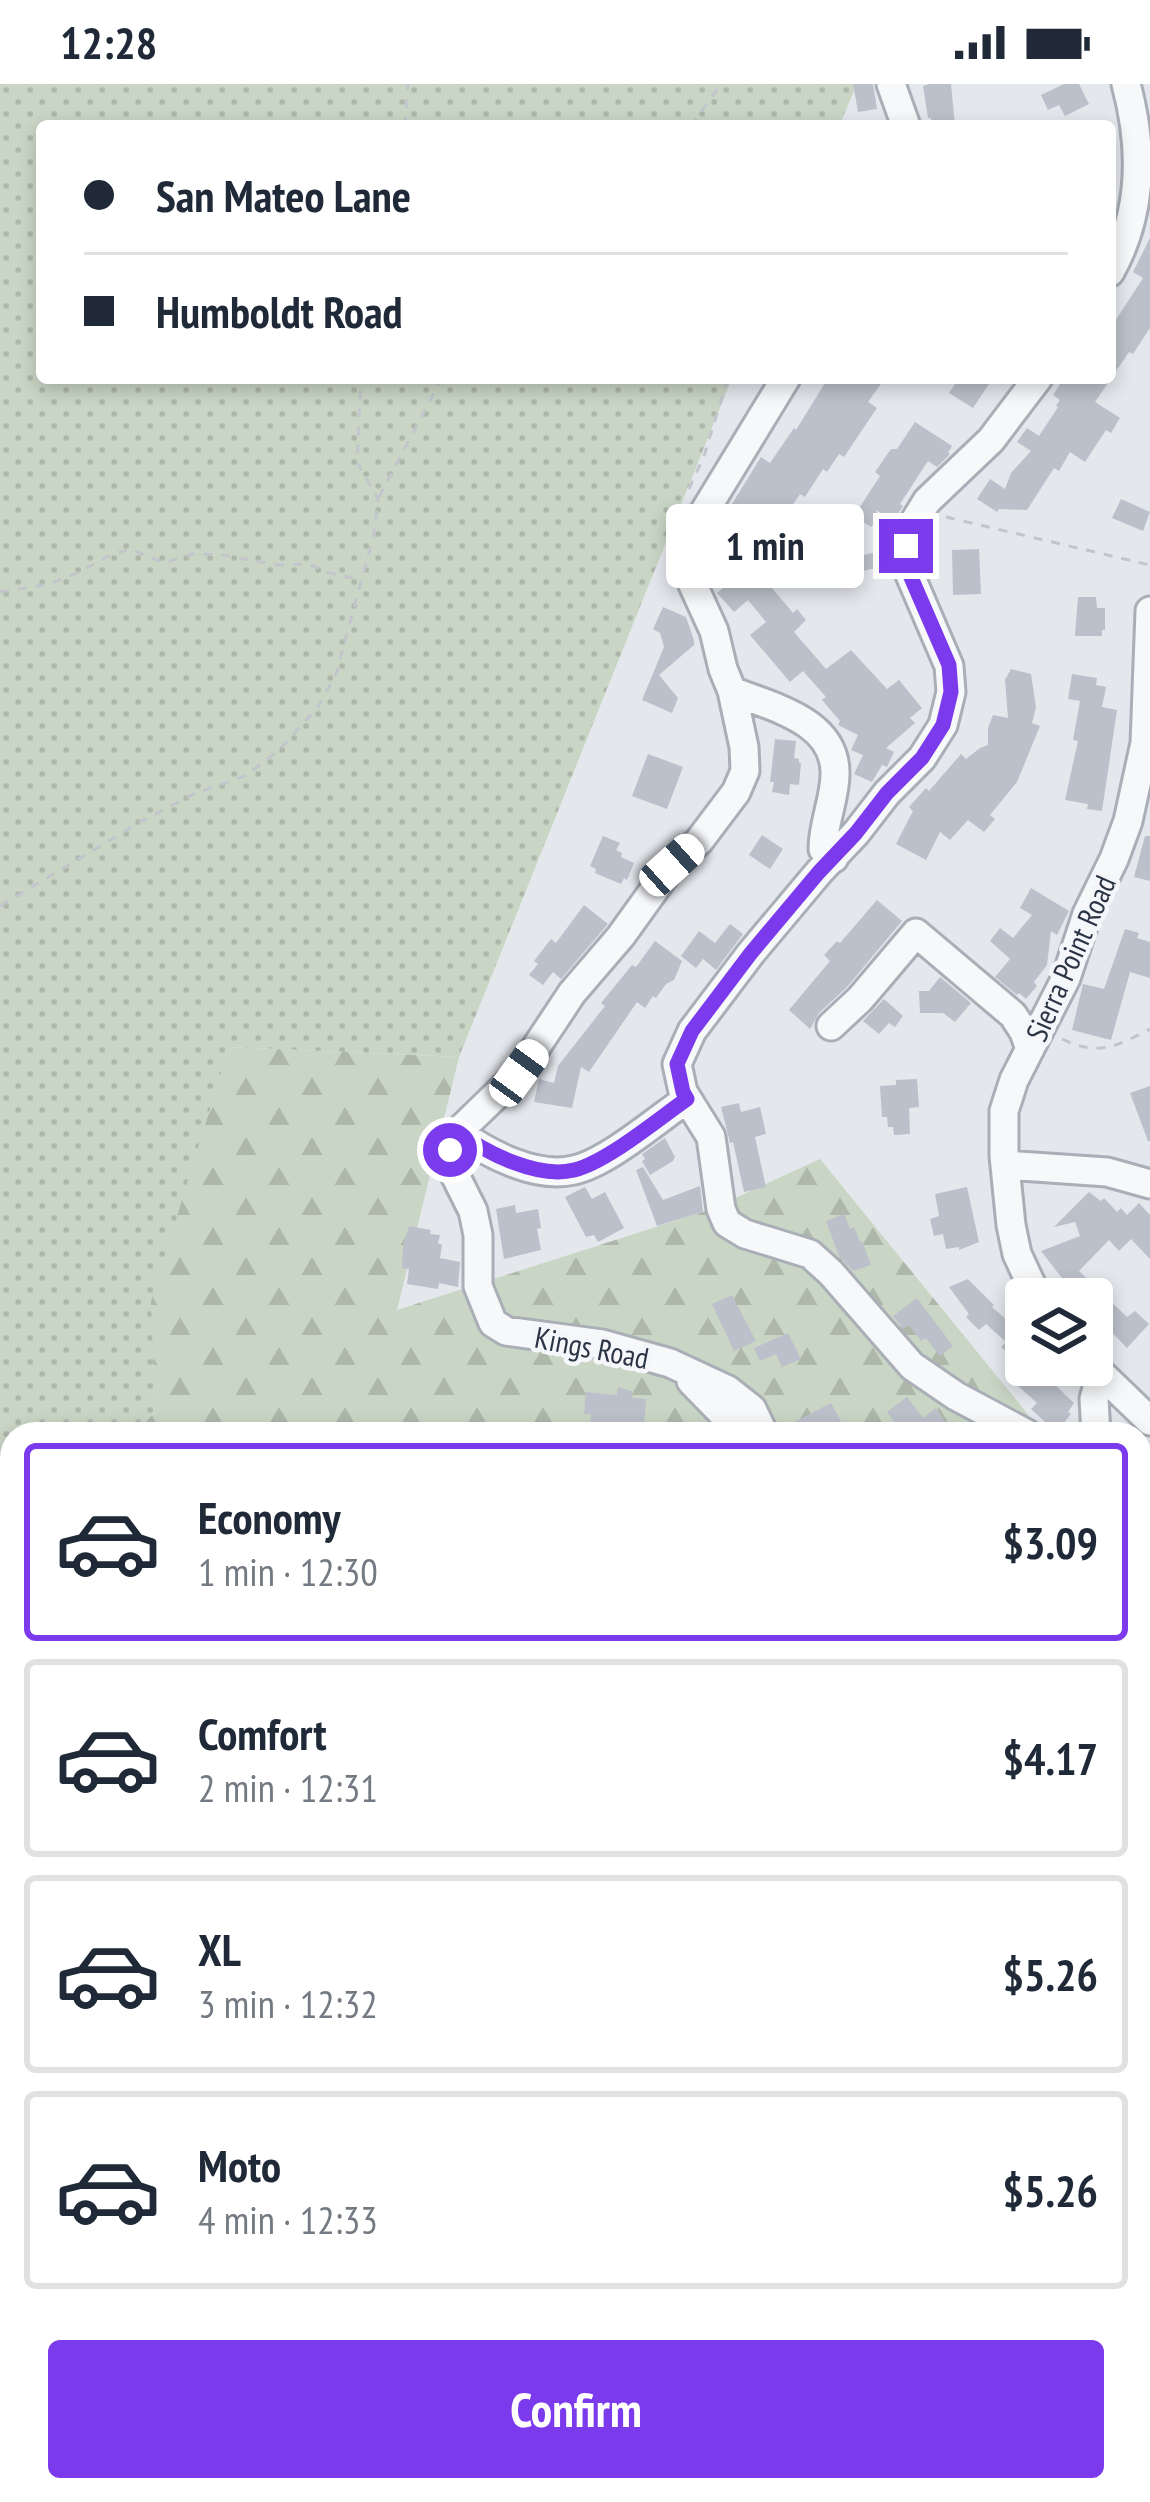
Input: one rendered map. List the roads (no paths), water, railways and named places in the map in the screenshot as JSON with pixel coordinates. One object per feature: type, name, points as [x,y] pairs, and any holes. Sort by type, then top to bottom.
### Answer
[{"type":"street","points":[[890,84],[904,120]]},
{"type":"street","points":[[1116,258],[1126,236],[1138,179],[1137,127],[1126,84]]},
{"type":"street","points":[[687,1099],[595,1161],[572,1171],[552,1172],[514,1162],[458,1132],[519,1073],[572,994],[672,865],[699,841],[736,792],[745,772],[732,691],[687,557],[695,526],[782,384]]},
{"type":"street","points":[[1005,1422],[912,1366],[810,1254],[746,1234],[727,1223],[711,1137],[683,1092],[677,1064],[686,1042],[751,953],[937,737],[951,692],[949,665],[908,566],[906,546],[913,520],[991,440],[1033,384]]},
{"type":"street","name":"Sierra Point Road","points":[[1028,1278],[1014,1239],[1004,1111],[1123,840],[1145,743],[1150,611]]},
{"type":"street","points":[[732,691],[806,721],[826,741],[835,773],[823,848],[834,858]]},
{"type":"street","points":[[831,1026],[916,933],[1013,1015],[1033,1016],[1041,1028]]},
{"type":"street","name":"Kings Road","points":[[458,1132],[450,1150],[451,1167],[473,1211],[478,1286],[493,1323],[506,1331],[602,1344],[670,1364],[728,1390],[752,1409],[758,1422]]},
{"type":"street","points":[[1005,1166],[1107,1172],[1150,1184]]},
{"type":"street","points":[[670,1364],[705,1392],[730,1422]]},
{"type":"street","points":[[1095,1386],[1095,1422]]},
{"type":"street","points":[[1113,1386],[1150,1421]]}]
